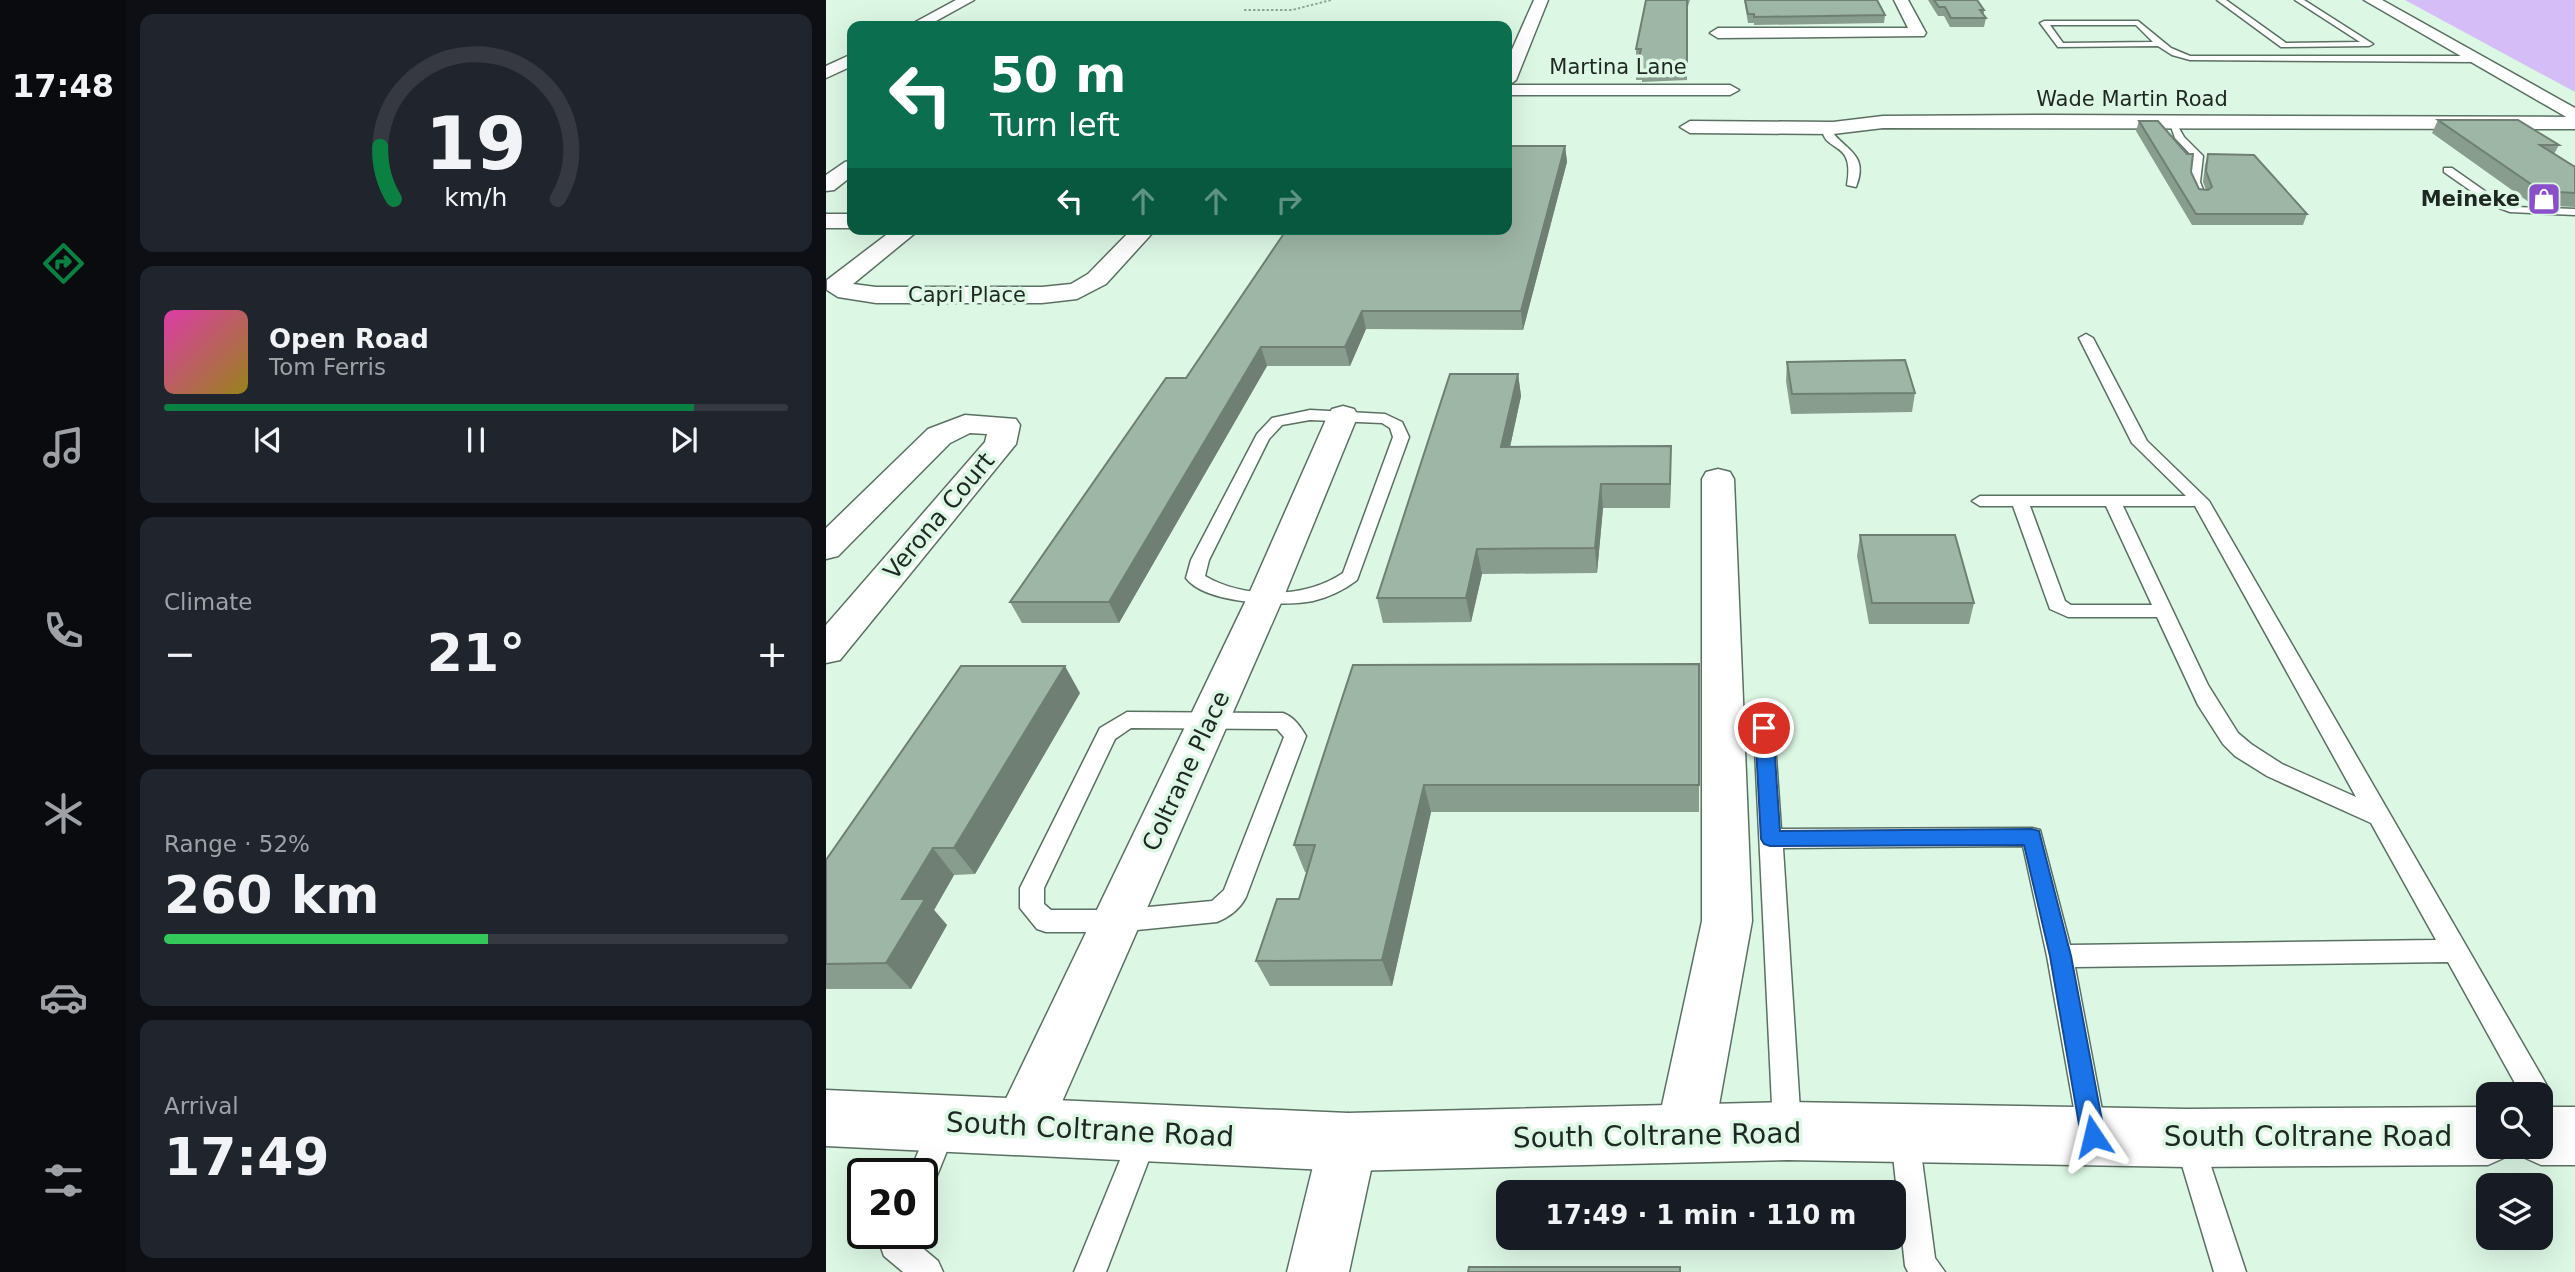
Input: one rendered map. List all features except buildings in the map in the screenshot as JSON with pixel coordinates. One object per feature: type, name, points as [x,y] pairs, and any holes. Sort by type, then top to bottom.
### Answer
[{"type":"street","points":[[926,21],[967,0]]},
{"type":"street","points":[[1512,69],[1541,0]]},
{"type":"street","points":[[1717,11],[1718,39],[1918,33],[1901,0]]},
{"type":"street","points":[[2371,0],[2575,116]]},
{"type":"street","points":[[1512,34],[1528,34]]},
{"type":"street","points":[[827,85],[847,64]]},
{"type":"street","name":"Martina Lane","points":[[1512,90],[1734,96],[1719,67]]},
{"type":"street","name":"Wade Martin Road","points":[[1689,127],[1825,128],[1883,122],[2575,123]]},
{"type":"street","points":[[826,185],[847,170]]},
{"type":"street","points":[[826,221],[847,221]]},
{"type":"street","name":"Capri Place","points":[[901,235],[836,285],[847,292],[876,295],[1042,295],[1077,291],[1097,279],[1138,235]]},
{"type":"street","name":"Coltrane Place","points":[[1023,1125],[1266,596],[1343,415]]},
{"type":"street","name":"Verona Court","points":[[826,548],[939,436],[965,424],[1005,425],[1000,444],[826,650]]},
{"type":"street","points":[[1685,1133],[1727,921],[1718,479]]},
{"type":"street","name":"South Coltrane Road","points":[[826,1118],[1348,1142],[1787,1131],[2187,1138],[2476,1136]]},
{"type":"street","points":[[1318,1272],[1348,1142]]},
{"type":"lane","points":[[2221,0],[2284,45],[2369,44],[2299,0]]},
{"type":"lane","points":[[2160,44],[2061,45],[2043,23],[2138,23],[2176,56],[2190,58],[2475,59]]},
{"type":"lane","points":[[2172,123],[2180,138],[2198,156],[2195,182],[2201,197]]},
{"type":"lane","points":[[1825,128],[1831,138],[1851,153],[1856,164],[1852,185]]},
{"type":"lane","points":[[2448,170],[2495,203],[2514,210],[2575,212]]},
{"type":"lane","points":[[2086,338],[2140,443],[2201,501],[2529,1082]]},
{"type":"lane","points":[[1343,415],[1385,419],[1397,425],[1401,437],[1351,576],[1336,587],[1310,596],[1266,596],[1225,591],[1205,585],[1195,578],[1200,560],[1262,437],[1277,421],[1288,418],[1343,415]]},
{"type":"lane","points":[[1980,501],[2201,501]]},
{"type":"lane","points":[[2020,501],[2057,605],[2061,609],[2164,611]]},
{"type":"lane","points":[[2112,501],[2216,719],[2241,749],[2276,770],[2378,817]]},
{"type":"lane","points":[[1126,720],[1210,720],[1283,721],[1295,736],[1234,897],[1217,911],[1117,921],[1046,921],[1032,908],[1032,888],[1107,734],[1126,720]]},
{"type":"lane","points":[[1764,728],[1787,1131]]},
{"type":"lane","points":[[1770,839],[2032,837],[2060,956],[2093,1136]]},
{"type":"lane","points":[[2060,956],[2454,951]]},
{"type":"lane","points":[[930,1158],[945,1122]]},
{"type":"lane","points":[[1090,1272],[1146,1131]]},
{"type":"lane","points":[[1905,1133],[1921,1266],[1929,1272]]},
{"type":"lane","points":[[2187,1138],[2230,1272]]},
{"type":"lane","points":[[900,1249],[927,1272]]},
{"type":"path","points":[[1244,10],[1292,10],[1331,0]]},
{"type":"shaded area","points":[[2405,0],[2575,0],[2575,92]]},
{"type":"place","name":"Meineke","points":[[2544,199]]},
{"type":"route","points":[[1764,728],[1770,839],[2032,837],[2060,956],[2093,1136]]}]
